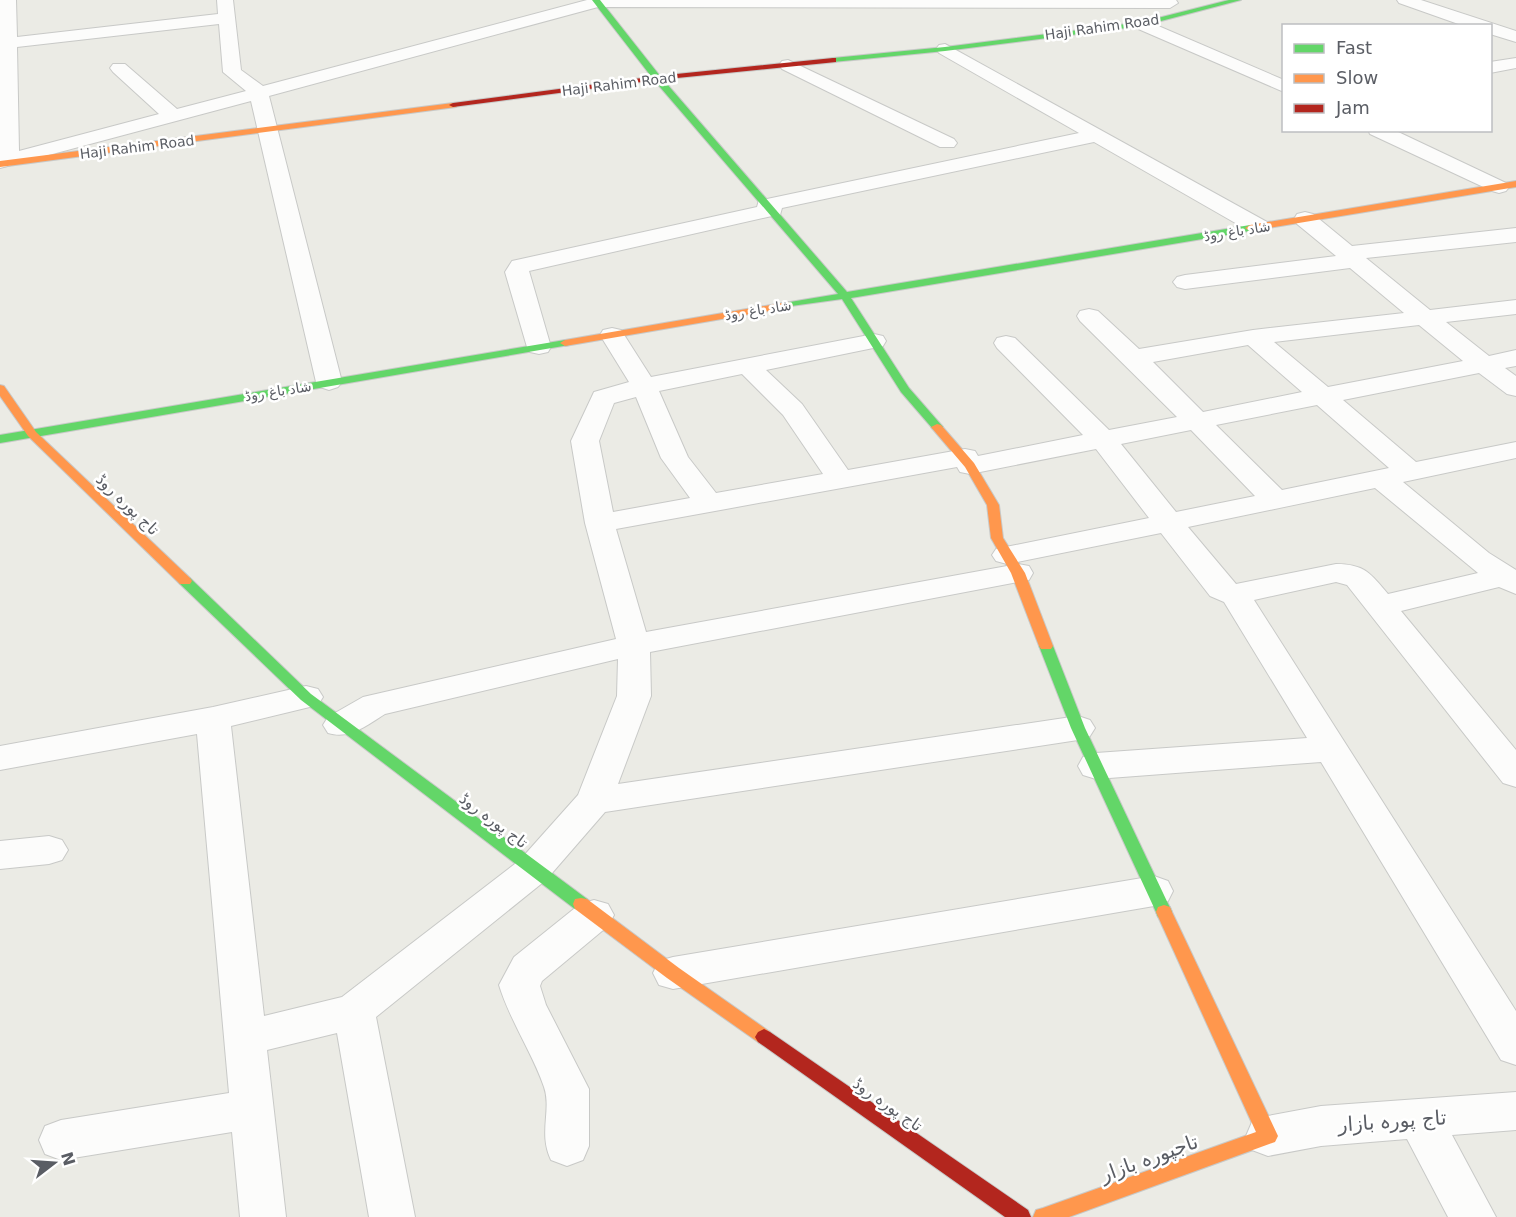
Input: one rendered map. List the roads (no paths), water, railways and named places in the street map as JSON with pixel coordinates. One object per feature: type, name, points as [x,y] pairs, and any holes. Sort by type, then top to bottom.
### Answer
[{"type":"main road","name":"Haji Rahim Road","points":[[3,161],[267,130],[657,78],[945,49],[1142,24],[1237,0]]},
{"type":"main road","points":[[597,1],[657,78],[845,296],[905,390],[968,462],[993,505],[997,538],[1013,564],[1078,728],[1268,1136]]},
{"type":"main road","name":"شاد باغ روڈ","points":[[0,439],[1507,185]]},
{"type":"main road","name":"تاج پورہ روڈ","points":[[0,388],[32,434],[306,698],[594,915],[1021,1217]]},
{"type":"main road","name":"تاجپورہ بازار","points":[[1043,1217],[1268,1136]]},
{"type":"street","points":[[225,0],[232,72],[258,92],[329,382]]},
{"type":"street","points":[[1405,0],[1476,24]]},
{"type":"street","points":[[5,8],[8,43],[4,89],[3,161],[597,1],[1166,2],[1186,13]]},
{"type":"street","points":[[8,43],[227,18]]},
{"type":"street","points":[[1142,24],[1282,86]]},
{"type":"street","points":[[1492,28],[1516,37]]},
{"type":"street","points":[[945,49],[1258,227]]},
{"type":"street","points":[[1492,68],[1516,63]]},
{"type":"street","points":[[788,65],[947,143]]},
{"type":"street","points":[[119,68],[171,114]]},
{"type":"street","points":[[1382,132],[1507,185]]},
{"type":"street","points":[[539,347],[517,272],[520,266],[1097,135]]},
{"type":"street","points":[[1305,219],[1423,317],[1516,388]]},
{"type":"street","points":[[1185,282],[1352,256],[1516,236]]},
{"type":"street","points":[[1134,358],[1253,337],[1516,307]]},
{"type":"street","points":[[1089,316],[1276,501]]},
{"type":"street","points":[[612,335],[644,386],[675,459],[708,504]]},
{"type":"street","points":[[1253,337],[1411,472]]},
{"type":"street","points":[[244,1038],[354,1011],[533,870],[594,801],[634,696],[634,645],[600,523],[585,441],[603,398],[644,386],[874,341]]},
{"type":"street","points":[[1006,343],[1102,439],[1167,524],[1221,589],[1235,594],[1336,573],[1349,573],[1358,578],[1516,774]]},
{"type":"street","points":[[600,523],[841,480],[968,462],[1102,439],[1516,358]]},
{"type":"street","points":[[748,366],[793,410],[841,480]]},
{"type":"street","points":[[340,724],[375,705],[634,645],[1013,564],[1167,524],[1379,477],[1513,453]]},
{"type":"street","points":[[1379,477],[1478,559],[1510,580]]},
{"type":"street","points":[[1381,606],[1510,580]]},
{"type":"street","points":[[1235,594],[1516,1047]]},
{"type":"street","points":[[0,758],[213,719],[306,698]]},
{"type":"street","points":[[213,719],[263,1217]]},
{"type":"street","points":[[594,801],[1078,728]]},
{"type":"street","points":[[1096,766],[1331,748]]},
{"type":"street","points":[[0,855],[49,850]]},
{"type":"street","points":[[674,973],[1154,891]]},
{"type":"street","points":[[567,1146],[567,1089],[526,1006],[519,985],[528,969],[594,915]]},
{"type":"street","points":[[354,1011],[392,1217]]},
{"type":"street","points":[[61,1140],[252,1109]]},
{"type":"street","name":"تاج پورہ بازار","points":[[1268,1136],[1321,1126],[1516,1111]]},
{"type":"street","points":[[1419,1119],[1473,1217]]}]
